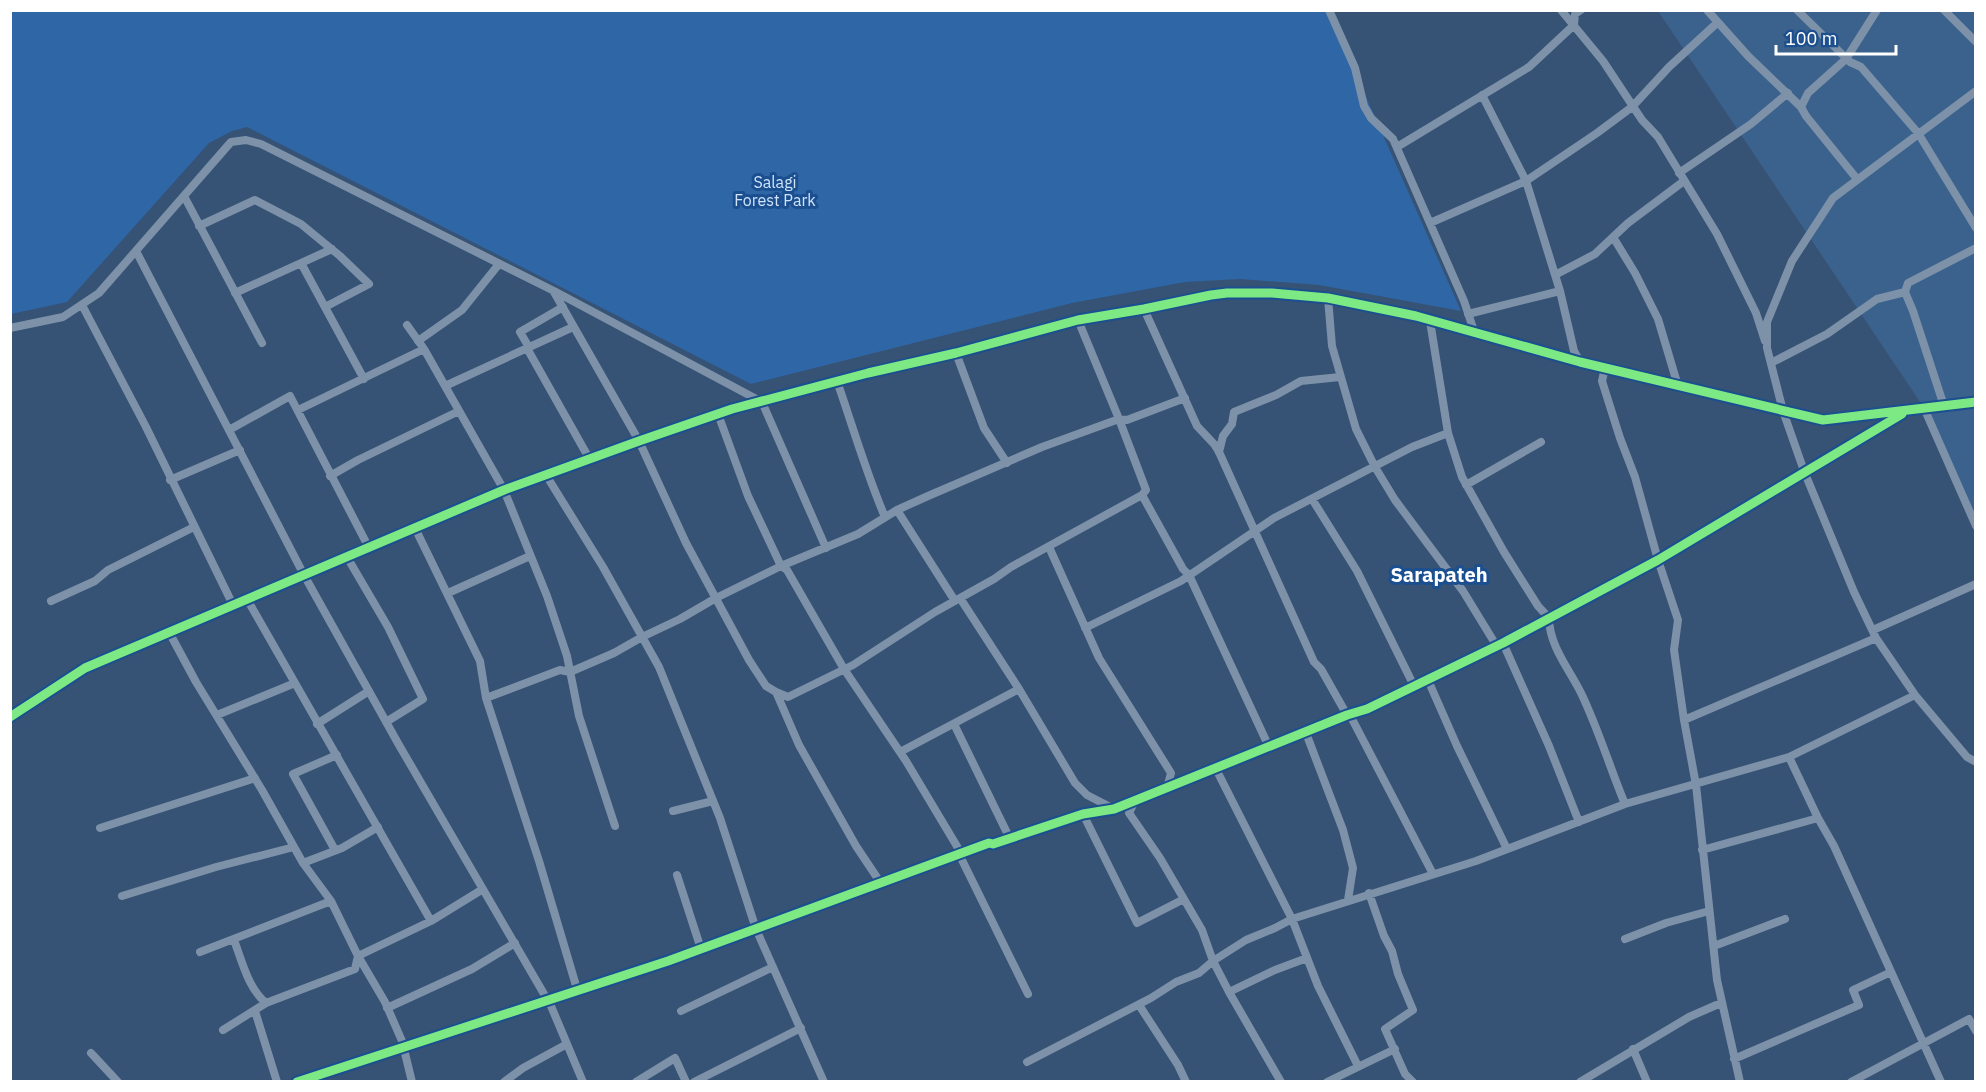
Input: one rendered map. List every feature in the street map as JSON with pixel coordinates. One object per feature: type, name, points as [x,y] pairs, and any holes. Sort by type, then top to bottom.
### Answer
[{"type":"street","points":[[1329,10],[1355,68],[1364,106],[1371,118],[1393,139],[1397,147],[1474,331]]},
{"type":"street","points":[[1561,10],[1603,61],[1632,106],[1658,137],[1717,234],[1756,313],[1783,411],[1804,471],[1854,592],[1875,634],[1915,695],[1967,757],[1976,762]]},
{"type":"street","points":[[1397,147],[1528,67],[1574,25],[1575,14],[1581,10]]},
{"type":"street","points":[[1707,10],[1748,56],[1801,107],[1857,179]]},
{"type":"street","points":[[1797,10],[1846,58],[1861,67],[1918,133],[1976,228]]},
{"type":"street","points":[[1801,107],[1808,93],[1846,58],[1876,10]]},
{"type":"street","points":[[1944,10],[1976,42]]},
{"type":"street","points":[[1430,223],[1526,181],[1632,106],[1669,67],[1717,23]]},
{"type":"street","points":[[1767,348],[1767,322],[1792,261],[1833,198],[1976,91]]},
{"type":"street","points":[[1679,173],[1751,124],[1788,93]]},
{"type":"street","points":[[1482,94],[1526,181],[1560,291],[1574,351],[1580,362]]},
{"type":"street","points":[[10,328],[63,317],[99,293],[231,142],[246,140],[261,144],[554,291],[762,402],[826,548]]},
{"type":"street","points":[[1555,275],[1595,254],[1628,223],[1684,181]]},
{"type":"street","points":[[184,196],[262,343]]},
{"type":"street","points":[[199,226],[255,200],[301,224],[369,284],[325,307]]},
{"type":"street","points":[[1613,237],[1635,273],[1658,319],[1678,386]]},
{"type":"street","points":[[1944,406],[1905,292],[1908,283],[1976,248]]},
{"type":"street","points":[[235,293],[332,249]]},
{"type":"street","points":[[136,251],[303,575],[547,999],[584,1082]]},
{"type":"street","points":[[301,263],[363,379]]},
{"type":"street","points":[[418,341],[462,310],[499,264]]},
{"type":"street","points":[[554,291],[639,441],[686,543],[749,660],[766,686],[788,697],[865,658],[957,599],[1142,495],[1146,490],[1078,320]]},
{"type":"street","points":[[1468,314],[1560,291]]},
{"type":"street","points":[[1771,363],[1827,334],[1877,299],[1905,292]]},
{"type":"street","points":[[10,717],[85,668],[504,490],[639,441],[718,414],[837,381],[956,353],[1078,320],[1227,293],[1272,293],[1328,298],[1416,316],[1580,362],[1822,420],[1976,402]]},
{"type":"street","points":[[1328,298],[1332,346],[1356,429],[1395,500],[1500,644],[1549,746],[1579,822]]},
{"type":"street","points":[[82,305],[146,427],[233,605]]},
{"type":"street","points":[[562,307],[520,332],[590,460]]},
{"type":"street","points":[[1144,309],[1197,426],[1219,452],[1314,662],[1321,669],[1347,715],[1351,717],[1432,874]]},
{"type":"street","points":[[1430,321],[1451,447],[1466,485],[1538,606],[1549,618],[1549,629],[1568,672],[1581,692],[1624,804]]},
{"type":"street","points":[[407,325],[424,349],[504,490],[550,606],[567,656],[582,725],[615,826]]},
{"type":"street","points":[[445,386],[528,350],[573,327]]},
{"type":"street","points":[[298,410],[424,349]]},
{"type":"street","points":[[956,353],[984,428],[1007,464]]},
{"type":"street","points":[[1605,368],[1602,381],[1635,477],[1677,620],[1674,650],[1696,785],[1716,980],[1740,1082]]},
{"type":"street","points":[[1219,452],[1223,436],[1232,424],[1234,412],[1276,395],[1301,381],[1340,378]]},
{"type":"street","points":[[837,381],[868,469],[873,490],[885,517]]},
{"type":"street","points":[[229,430],[290,396],[369,548]]},
{"type":"street","points":[[486,698],[560,670],[570,672],[614,653],[781,566],[858,534],[897,510],[1042,447],[1119,419],[1127,420],[1185,398]]},
{"type":"street","points":[[1924,408],[1976,526]]},
{"type":"street","points":[[330,476],[459,411]]},
{"type":"street","points":[[298,1081],[701,949],[989,843],[1010,839],[1083,814],[1114,809],[1367,709],[1500,644],[1658,560],[1907,411]]},
{"type":"street","points":[[718,414],[748,496],[781,566],[787,570],[844,669],[900,752],[961,853],[962,860],[1028,994]]},
{"type":"street","points":[[1085,628],[1180,581],[1274,518],[1412,447],[1448,433]]},
{"type":"street","points":[[1466,485],[1541,442]]},
{"type":"street","points":[[170,480],[240,450]]},
{"type":"street","points":[[546,475],[603,567],[659,667],[713,801],[756,929],[824,1082]]},
{"type":"street","points":[[1142,495],[1183,569],[1189,574],[1269,747]]},
{"type":"street","points":[[1312,499],[1357,571],[1414,686]]},
{"type":"street","points":[[897,510],[1019,689],[1075,783],[1087,795],[1114,809]]},
{"type":"street","points":[[51,601],[94,581],[108,570],[194,527]]},
{"type":"street","points":[[415,528],[480,661],[486,698],[539,861],[577,989]]},
{"type":"street","points":[[1049,547],[1099,658],[1171,773],[1167,788]]},
{"type":"street","points":[[448,593],[530,556]]},
{"type":"street","points":[[347,557],[388,627],[423,699],[386,722]]},
{"type":"street","points":[[1684,720],[1875,634],[1976,584]]},
{"type":"street","points":[[248,599],[431,921]]},
{"type":"street","points":[[170,632],[303,863],[331,901],[387,1008],[404,1047],[411,1082]]},
{"type":"street","points":[[1428,680],[1507,849]]},
{"type":"street","points":[[217,716],[295,683]]},
{"type":"street","points":[[900,752],[1019,689]]},
{"type":"street","points":[[317,724],[369,691]]},
{"type":"street","points":[[776,692],[799,745],[856,846],[880,882]]},
{"type":"street","points":[[1027,1062],[1139,1005],[1176,982],[1199,973],[1246,939],[1292,919],[1507,849],[1624,804],[1789,758],[1915,695]]},
{"type":"street","points":[[954,724],[1010,839]]},
{"type":"street","points":[[1306,733],[1343,830],[1353,868],[1348,900]]},
{"type":"street","points":[[335,850],[293,774],[337,756]]},
{"type":"street","points":[[1789,758],[1834,846],[1941,1082]]},
{"type":"street","points":[[1216,768],[1292,919],[1318,986],[1358,1066]]},
{"type":"street","points":[[100,828],[255,778]]},
{"type":"street","points":[[673,811],[713,801]]},
{"type":"street","points":[[1135,801],[1129,813],[1184,898],[1202,930],[1213,961],[1229,992],[1281,1082]]},
{"type":"street","points":[[1083,814],[1137,923],[1184,898]]},
{"type":"street","points":[[1702,850],[1818,818]]},
{"type":"street","points":[[303,863],[335,850],[378,827]]},
{"type":"street","points":[[122,896],[216,867],[294,847]]},
{"type":"street","points":[[677,875],[701,949]]},
{"type":"street","points":[[358,956],[431,921],[483,890]]},
{"type":"street","points":[[1370,893],[1384,936],[1392,951],[1398,975],[1413,1010],[1384,1029],[1405,1074],[1413,1082]]},
{"type":"street","points":[[200,952],[331,901]]},
{"type":"street","points":[[1625,939],[1666,923],[1709,911]]},
{"type":"street","points":[[1714,946],[1785,919]]},
{"type":"street","points":[[234,940],[245,971],[259,997],[266,1003]]},
{"type":"street","points":[[387,1008],[472,969],[515,943]]},
{"type":"street","points":[[223,1030],[266,1003],[355,969],[358,956]]},
{"type":"street","points":[[1229,992],[1307,958]]},
{"type":"street","points":[[681,1011],[773,967]]},
{"type":"street","points":[[1734,1059],[1859,1005],[1853,990],[1891,972]]},
{"type":"street","points":[[1580,1082],[1633,1048],[1689,1017],[1721,1003]]},
{"type":"street","points":[[1139,1005],[1179,1065],[1186,1082]]},
{"type":"street","points":[[255,1011],[277,1082]]},
{"type":"street","points":[[1851,1082],[1969,1019],[1976,1031]]},
{"type":"street","points":[[694,1082],[801,1028]]},
{"type":"street","points":[[504,1082],[523,1068],[567,1044]]},
{"type":"street","points":[[1633,1048],[1647,1082]]},
{"type":"street","points":[[1327,1082],[1395,1049]]},
{"type":"street","points":[[91,1053],[118,1082]]},
{"type":"street","points":[[636,1082],[675,1058],[686,1082]]},
{"type":"green space","name":"Salagi Forest Park","points":[[10,11],[1328,11],[1461,311],[1319,285],[1240,279],[1185,282],[1072,303],[751,384],[247,127],[232,131],[209,143],[67,302],[11,314]]},
{"type":"shaded area","points":[[1658,11],[1975,11],[1975,526],[1924,408]]},
{"type":"cycle path","points":[[10,717],[85,668],[504,490],[639,441],[732,409],[868,373],[956,353],[1078,320],[1211,295],[1272,293],[1328,298],[1416,316],[1580,362],[1823,420],[1976,402]]},
{"type":"cycle path","points":[[297,1082],[668,961],[989,843],[993,844],[1083,814],[1114,809],[1367,709],[1503,643],[1658,560],[1902,414]]},
{"type":"district","name":"Sarapateh","points":[[1439,574]]}]
